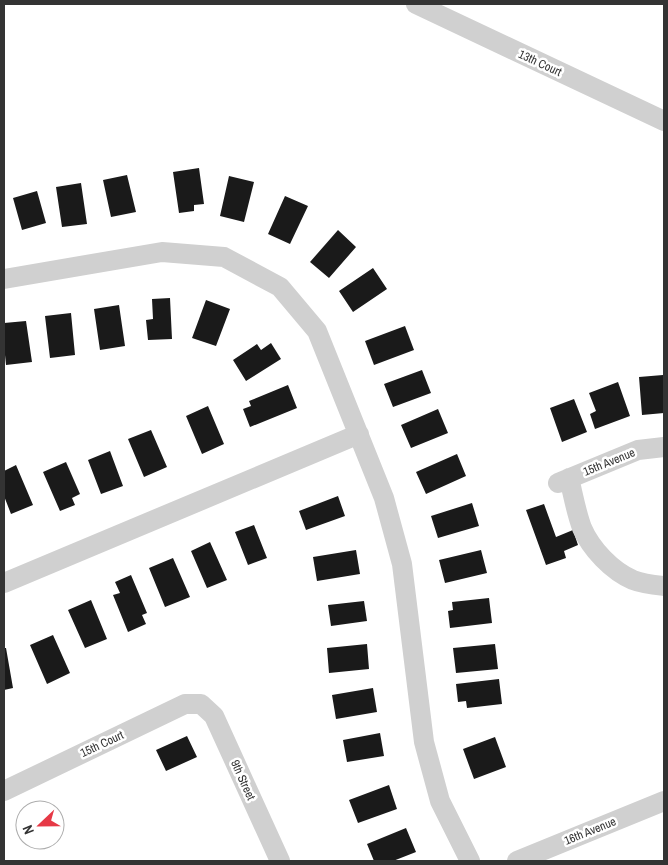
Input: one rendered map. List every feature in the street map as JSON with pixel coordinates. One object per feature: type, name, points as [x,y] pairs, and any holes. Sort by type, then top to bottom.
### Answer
[{"type":"street","name":"13th Court","points":[[416,4],[664,121]]},
{"type":"street","points":[[4,279],[162,252],[224,257],[280,287],[317,331],[384,498],[402,564],[424,742],[440,801],[470,861]]},
{"type":"street","points":[[4,583],[358,434]]},
{"type":"street","name":"15th Avenue","points":[[664,447],[638,450],[562,481],[582,528],[604,559],[618,572],[634,581],[664,586]]},
{"type":"street","name":"15th Court","points":[[4,791],[186,704],[201,704]]},
{"type":"street","name":"9th Street","points":[[201,704],[214,716],[280,861]]},
{"type":"street","name":"16th Avenue","points":[[517,861],[664,801]]},
{"type":"building","points":[[199,168],[204,204],[194,205],[194,211],[179,213],[173,172]]},
{"type":"building","points":[[127,175],[136,212],[111,217],[103,180]]},
{"type":"building","points":[[229,176],[254,182],[244,222],[220,216]]},
{"type":"building","points":[[81,183],[87,224],[62,227],[56,187]]},
{"type":"building","points":[[37,191],[46,223],[22,230],[13,198]]},
{"type":"building","points":[[285,196],[308,206],[290,244],[268,234]]},
{"type":"building","points":[[338,230],[356,247],[329,278],[310,262]]},
{"type":"building","points":[[373,268],[387,289],[353,312],[339,291]]},
{"type":"building","points":[[170,298],[172,339],[148,340],[146,320],[153,319],[152,299]]},
{"type":"building","points":[[206,300],[230,309],[216,346],[192,338]]},
{"type":"building","points":[[119,305],[125,346],[100,350],[94,309]]},
{"type":"building","points":[[71,313],[75,355],[50,358],[45,316]]},
{"type":"building","points":[[26,321],[32,362],[6,365],[4,323]]},
{"type":"building","points":[[405,326],[414,350],[374,365],[365,341]]},
{"type":"building","points":[[271,343],[281,359],[246,381],[233,360],[257,344],[261,350]]},
{"type":"building","points":[[422,370],[431,393],[393,407],[384,384]]},
{"type":"building","points":[[663,375],[664,413],[642,415],[639,377]]},
{"type":"building","points":[[618,382],[630,416],[595,429],[590,414],[596,411],[589,393]]},
{"type":"building","points":[[288,385],[297,408],[250,427],[243,409],[251,406],[249,401]]},
{"type":"building","points":[[574,399],[587,432],[562,442],[550,408]]},
{"type":"building","points":[[208,406],[224,444],[202,454],[186,416]]},
{"type":"building","points":[[438,409],[448,433],[411,448],[401,425]]},
{"type":"building","points":[[151,430],[167,467],[144,477],[128,439]]},
{"type":"building","points":[[110,451],[123,486],[101,494],[88,460]]},
{"type":"building","points":[[457,454],[466,476],[426,494],[416,472]]},
{"type":"building","points":[[66,462],[80,494],[72,498],[75,505],[60,511],[43,472]]},
{"type":"building","points":[[16,465],[33,505],[11,514],[4,496],[4,471]]},
{"type":"building","points":[[338,496],[345,516],[306,530],[299,511]]},
{"type":"building","points":[[472,503],[479,526],[438,538],[431,516]]},
{"type":"building","points":[[544,504],[556,537],[573,530],[578,545],[564,551],[566,558],[546,565],[526,510]]},
{"type":"building","points":[[254,525],[267,558],[248,565],[235,532]]},
{"type":"building","points":[[210,542],[227,580],[207,588],[191,551]]},
{"type":"building","points":[[356,550],[360,574],[317,581],[313,557]]},
{"type":"building","points":[[481,550],[487,573],[445,583],[439,560]]},
{"type":"building","points":[[173,558],[190,597],[165,607],[149,568]]},
{"type":"building","points":[[131,575],[147,613],[142,615],[146,624],[128,632],[113,595],[120,593],[115,582]]},
{"type":"building","points":[[489,598],[492,623],[450,628],[448,611],[453,610],[452,602]]},
{"type":"building","points":[[91,600],[107,639],[85,648],[68,610]]},
{"type":"building","points":[[364,601],[367,621],[331,626],[328,605]]},
{"type":"building","points":[[53,635],[70,673],[47,684],[30,645]]},
{"type":"building","points":[[367,644],[369,669],[329,673],[327,648]]},
{"type":"building","points":[[495,644],[498,669],[456,673],[453,648]]},
{"type":"building","points":[[4,648],[6,648],[13,688],[4,690]]},
{"type":"building","points":[[499,679],[502,704],[467,708],[466,701],[458,702],[456,684]]},
{"type":"building","points":[[373,688],[377,712],[336,719],[332,695]]},
{"type":"building","points":[[380,733],[384,756],[347,762],[343,740]]},
{"type":"building","points":[[187,736],[197,757],[166,771],[156,750]]},
{"type":"building","points":[[495,737],[506,767],[474,779],[463,749]]},
{"type":"building","points":[[389,785],[397,809],[358,823],[349,800]]},
{"type":"building","points":[[406,828],[416,852],[393,861],[374,861],[367,844]]}]
